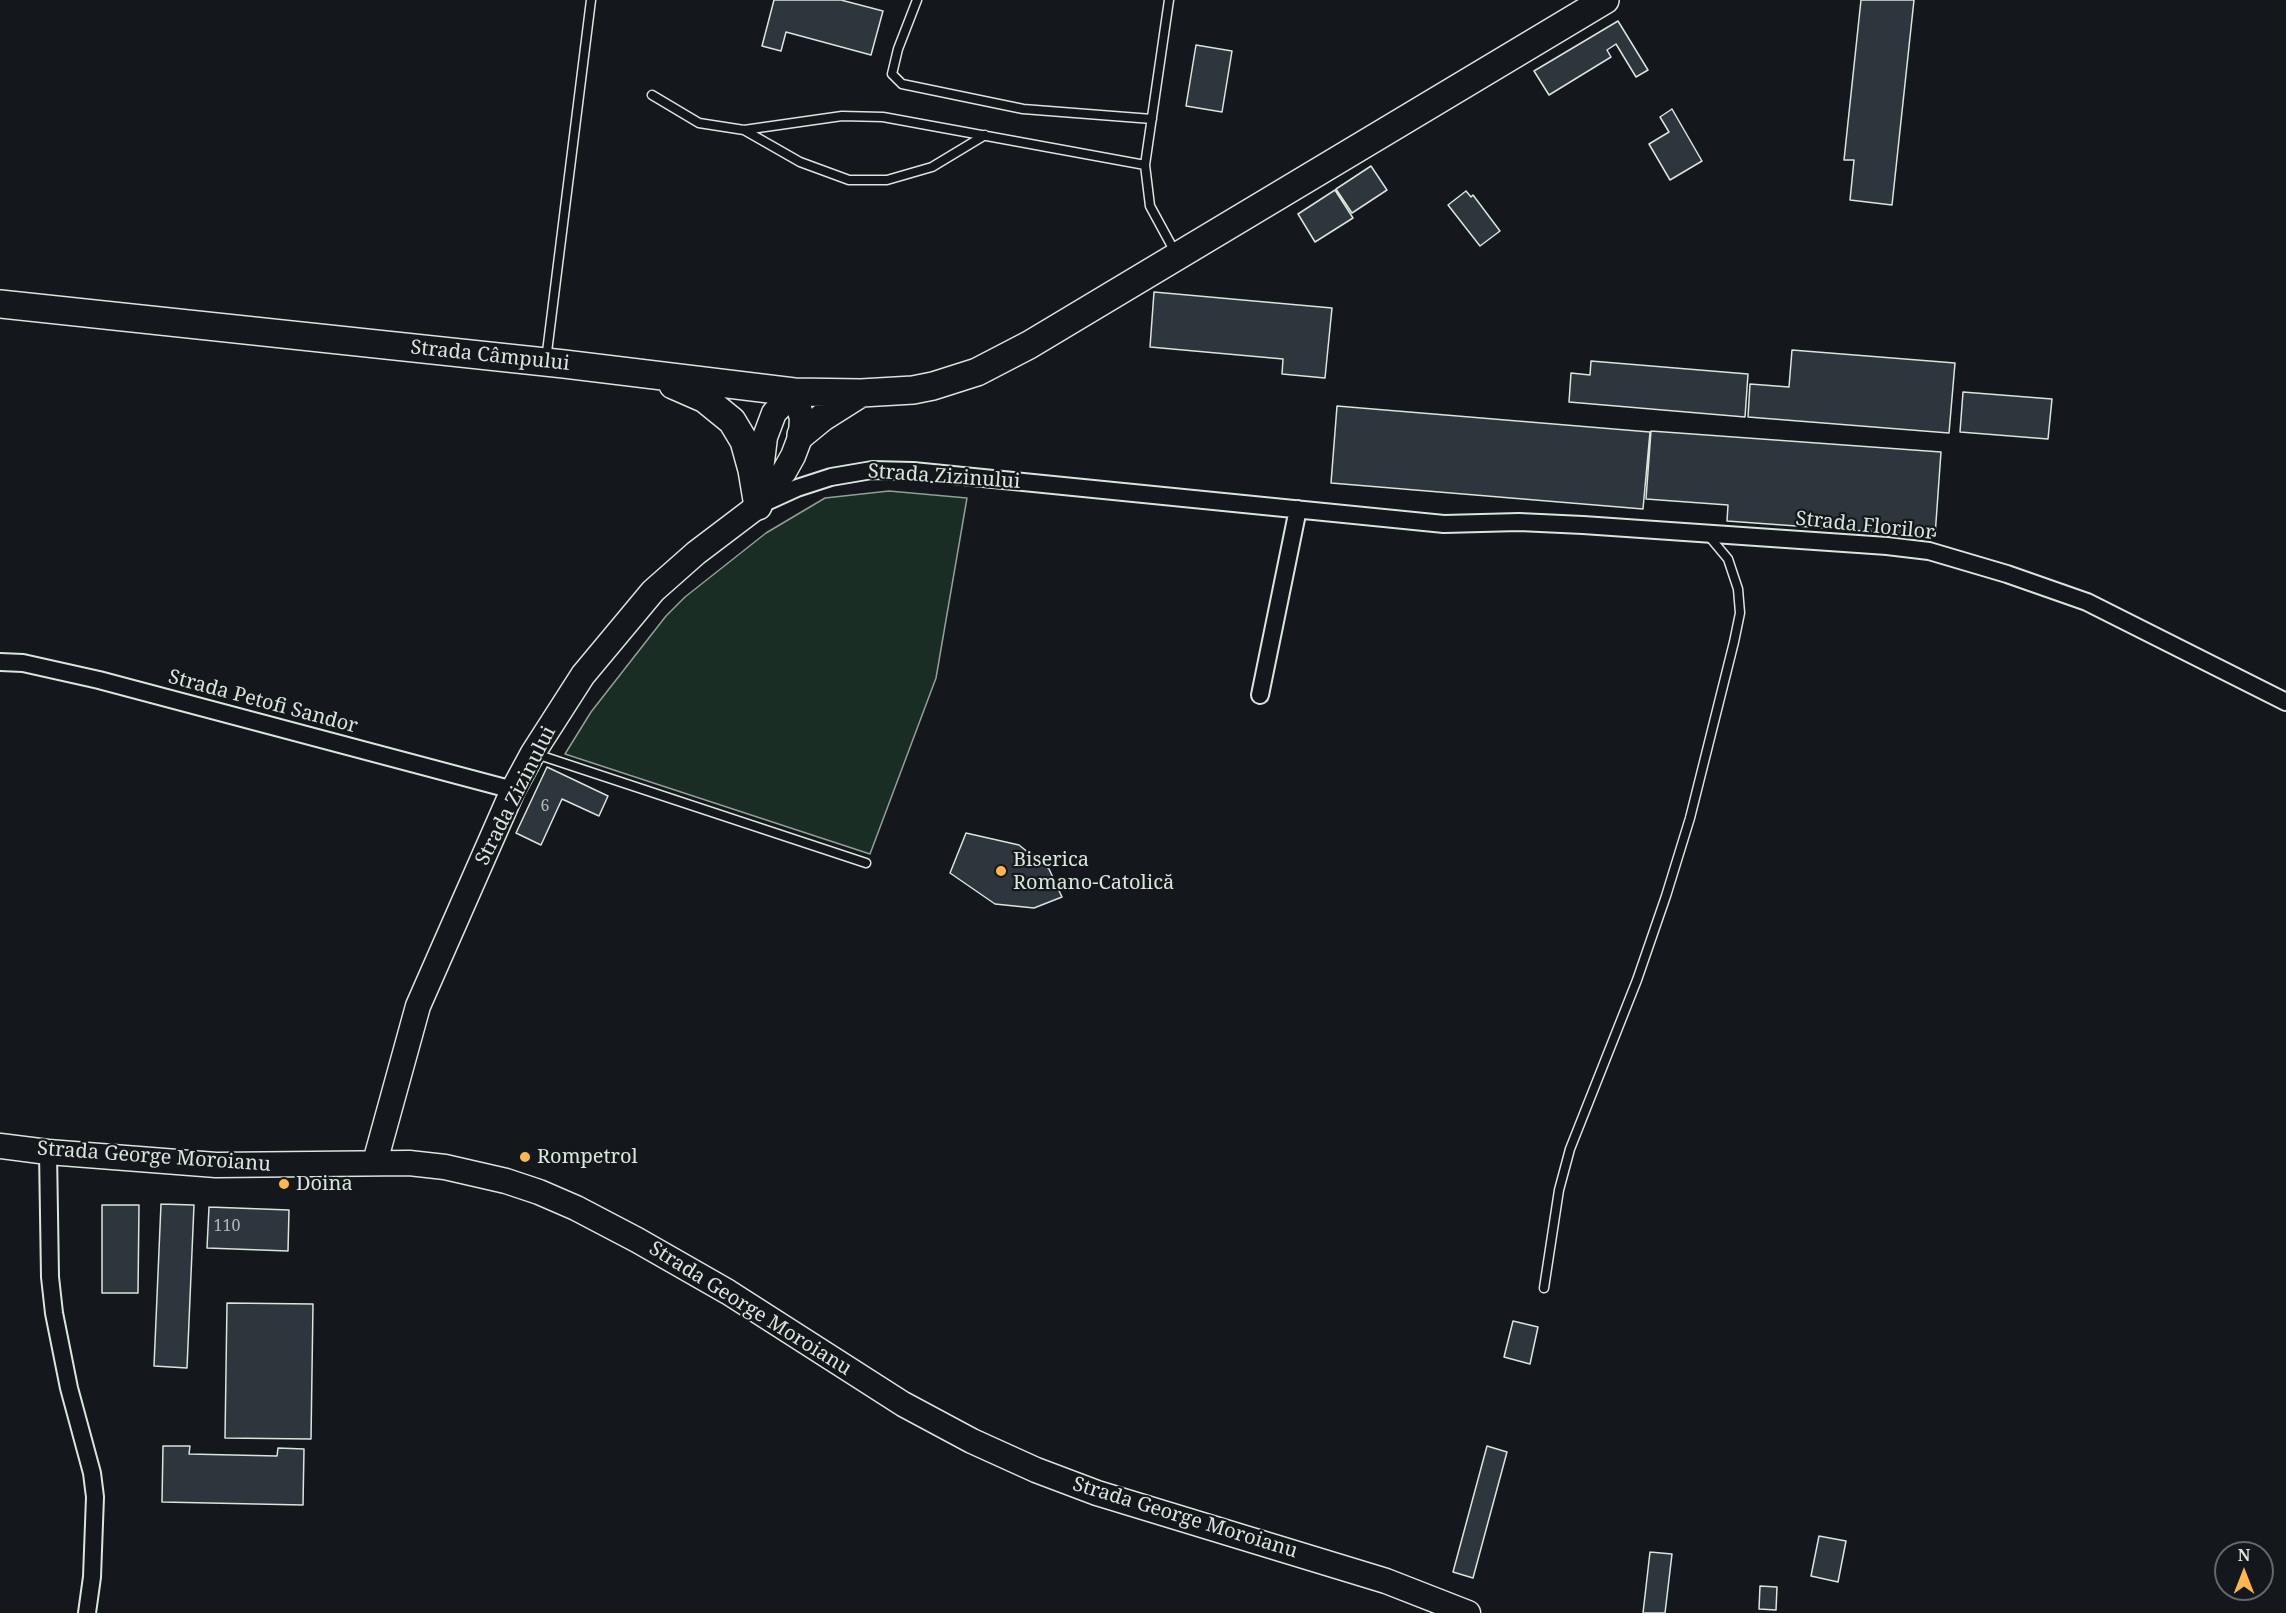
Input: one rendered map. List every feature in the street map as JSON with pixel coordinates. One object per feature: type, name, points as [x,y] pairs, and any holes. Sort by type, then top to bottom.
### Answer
[{"type":"main road","name":"Strada Câmpului","points":[[0,304],[546,362],[794,392],[861,393],[913,390],[977,372],[1029,345],[1605,0]]},
{"type":"main road","points":[[650,375],[705,399],[732,421],[744,441],[758,506]]},
{"type":"main road","points":[[794,392],[802,418],[801,435],[794,456],[758,506],[765,437],[774,413],[794,392]]},
{"type":"main road","points":[[801,435],[823,417],[861,393]]},
{"type":"main road","name":"Strada Zizinului","points":[[375,1162],[418,1006],[513,790],[532,753],[583,675],[653,591],[696,553],[758,506]]},
{"type":"main road","name":"Strada George Moroianu","points":[[0,1146],[216,1165],[409,1163],[445,1167],[506,1181],[576,1208],[637,1240],[728,1292],[893,1397],[972,1441],[1036,1470],[1097,1493],[1386,1581],[1468,1613]]},
{"type":"street","name":"Strada Zizinului","points":[[758,506],[797,488],[831,477],[872,470],[914,471],[1444,524]]},
{"type":"street","points":[[1260,695],[1298,509]]},
{"type":"street","name":"Strada Florilor","points":[[1444,524],[1519,522],[1887,546],[1929,551],[2007,573],[2086,602],[2286,702]]},
{"type":"street","name":"Strada Petofi Sandor","points":[[0,662],[23,663],[99,680],[513,790]]},
{"type":"street","points":[[48,1152],[50,1277],[54,1313],[69,1388],[92,1473],[95,1497],[92,1577],[87,1613]]},
{"type":"lane","points":[[546,362],[591,0]]},
{"type":"lane","points":[[917,0],[898,49],[892,74],[902,84],[1023,109],[1152,119]]},
{"type":"lane","points":[[1169,0],[1145,165],[1150,206],[1177,256]]},
{"type":"lane","points":[[652,95],[699,123],[744,130],[842,116],[873,116],[1145,165]]},
{"type":"lane","points":[[744,130],[800,162],[849,180],[887,180],[932,167],[985,135]]},
{"type":"lane","points":[[1545,1288],[1559,1190],[1570,1149],[1637,980],[1666,896],[1690,818],[1736,633],[1740,613],[1738,589],[1728,559],[1707,534]]},
{"type":"lane","points":[[532,753],[866,863]]},
{"type":"green space","points":[[889,491],[967,498],[936,678],[870,854],[565,754],[591,712],[666,616],[685,597],[766,533],[825,498]]},
{"type":"building","points":[[774,0],[841,0],[883,11],[871,55],[786,32],[781,51],[762,46]]},
{"type":"building","points":[[1861,0],[1914,0],[1892,205],[1850,200],[1854,160],[1844,160]]},
{"type":"building","points":[[1618,21],[1648,70],[1636,77],[1616,44],[1607,50],[1611,57],[1549,95],[1534,71]]},
{"type":"building","points":[[1196,45],[1232,51],[1222,112],[1186,106]]},
{"type":"building","points":[[1672,109],[1702,161],[1670,180],[1649,144],[1669,132],[1660,117]]},
{"type":"building","points":[[1371,166],[1387,190],[1352,213],[1336,189]]},
{"type":"building","points":[[1335,190],[1353,218],[1315,242],[1298,214]]},
{"type":"building","points":[[1466,191],[1471,197],[1473,195],[1500,231],[1480,246],[1448,205]]},
{"type":"building","points":[[1154,292],[1332,308],[1325,378],[1282,374],[1283,359],[1150,347]]},
{"type":"building","points":[[1792,350],[1955,363],[1949,433],[1748,417],[1750,384],[1789,387]]},
{"type":"building","points":[[1591,361],[1748,374],[1745,417],[1569,402],[1571,373],[1590,375]]},
{"type":"building","points":[[1963,392],[2052,399],[2048,439],[1960,432]]},
{"type":"building","points":[[1337,406],[1650,432],[1643,509],[1331,483]]},
{"type":"building","points":[[1651,431],[1941,452],[1935,536],[1727,521],[1728,505],[1646,499]]},
{"type":"building","points":[[547,767],[608,796],[599,816],[562,799],[541,845],[516,833]]},
{"type":"building","name":"Biserica Romano-Catolică","points":[[966,833],[1019,845],[1049,869],[1062,897],[1034,908],[995,904],[950,873]]},
{"type":"building","points":[[161,1204],[194,1205],[187,1368],[154,1366]]},
{"type":"building","points":[[102,1205],[139,1205],[138,1293],[102,1293]]},
{"type":"building","points":[[209,1207],[289,1210],[288,1251],[207,1248]]},
{"type":"building","points":[[227,1303],[313,1304],[311,1439],[225,1438]]},
{"type":"building","points":[[1513,1321],[1538,1327],[1530,1364],[1504,1357]]},
{"type":"building","points":[[163,1446],[190,1446],[189,1454],[277,1456],[278,1448],[304,1449],[303,1505],[162,1502]]},
{"type":"building","points":[[1487,1446],[1507,1452],[1473,1578],[1453,1572]]},
{"type":"building","points":[[1819,1536],[1846,1541],[1838,1582],[1811,1576]]},
{"type":"building","points":[[1650,1552],[1672,1554],[1665,1613],[1643,1613]]},
{"type":"building","points":[[1760,1586],[1777,1587],[1776,1610],[1759,1609]]},
{"type":"place","name":"Biserica Romano-Catolică","points":[[1001,871]]},
{"type":"place","name":"Rompetrol","points":[[525,1157]]},
{"type":"place","name":"Doina","points":[[284,1184]]}]
